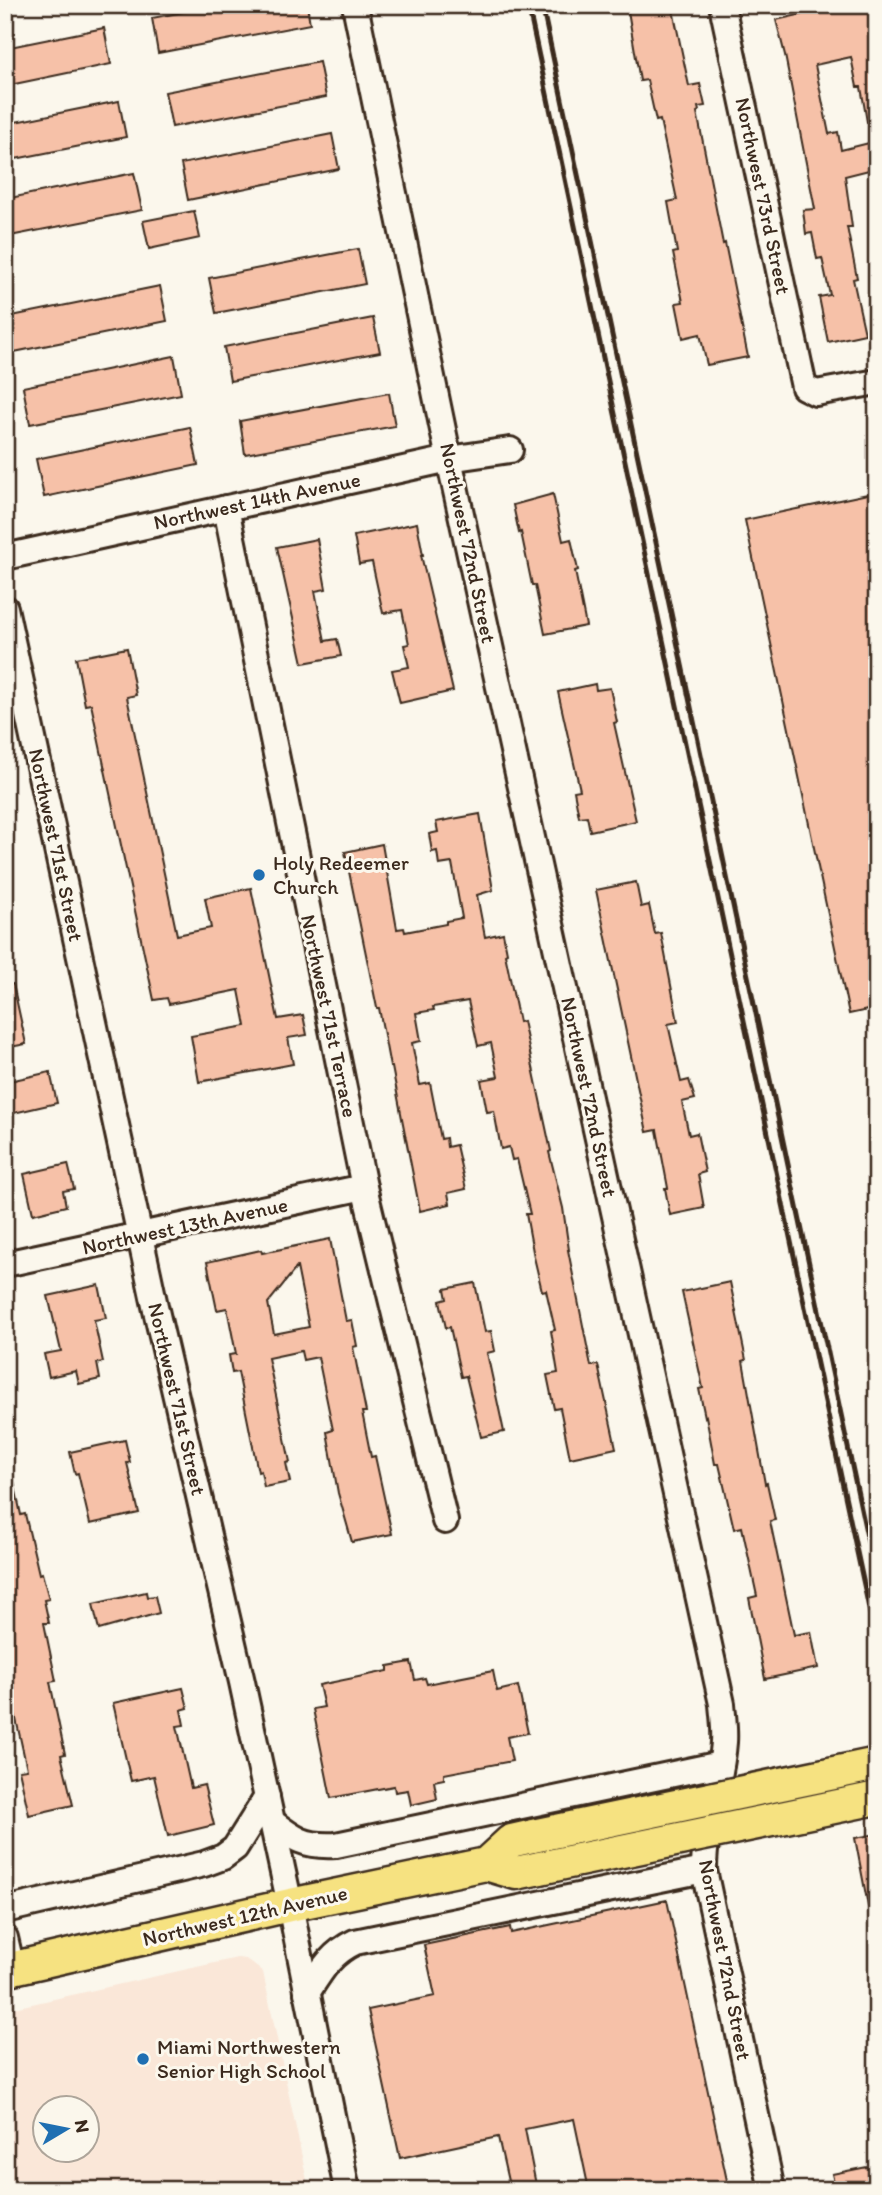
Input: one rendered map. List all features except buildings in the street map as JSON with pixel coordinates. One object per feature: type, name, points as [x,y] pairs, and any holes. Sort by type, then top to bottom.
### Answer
[{"type":"main road","name":"Northwest 12th Avenue","points":[[485,1864],[512,1841],[877,1764]]},
{"type":"main road","name":"Northwest 12th Avenue","points":[[9,1969],[485,1864],[516,1873],[877,1798]]},
{"type":"street","name":"Northwest 72nd Street","points":[[355,5],[449,458],[722,1704],[724,1724],[721,1764],[707,1827],[704,1870],[772,2190]]},
{"type":"street","name":"Northwest 73rd Street","points":[[722,5],[804,387],[816,393],[877,382]]},
{"type":"street","name":"Northwest 14th Avenue","points":[[5,557],[449,458],[510,450]]},
{"type":"street","name":"Northwest 71st Terrace","points":[[226,508],[364,1187],[445,1521]]},
{"type":"street","name":"Northwest 71st Street","points":[[5,608],[140,1236],[290,1905],[347,2190]]},
{"type":"street","name":"Northwest 13th Avenue","points":[[5,1264],[364,1187]]},
{"type":"street","points":[[5,1910],[204,1864],[223,1857],[235,1848],[269,1809],[295,1839],[323,1846],[336,1845],[721,1764]]},
{"type":"street","points":[[307,1993],[331,1957],[355,1942],[704,1870]]},
{"type":"street","points":[[5,1938],[9,1969]]},
{"type":"shaded area","name":"Miami Northwestern Senior High School","points":[[237,1958],[246,1959],[263,1972],[309,2190],[5,2190],[5,2010]]},
{"type":"railway","points":[[528,5],[877,1646]]},
{"type":"railway","points":[[542,5],[877,1584]]},
{"type":"place","name":"Holy Redeemer Church","points":[[259,875]]},
{"type":"place","name":"Miami Northwestern Senior High School","points":[[143,2059]]}]
